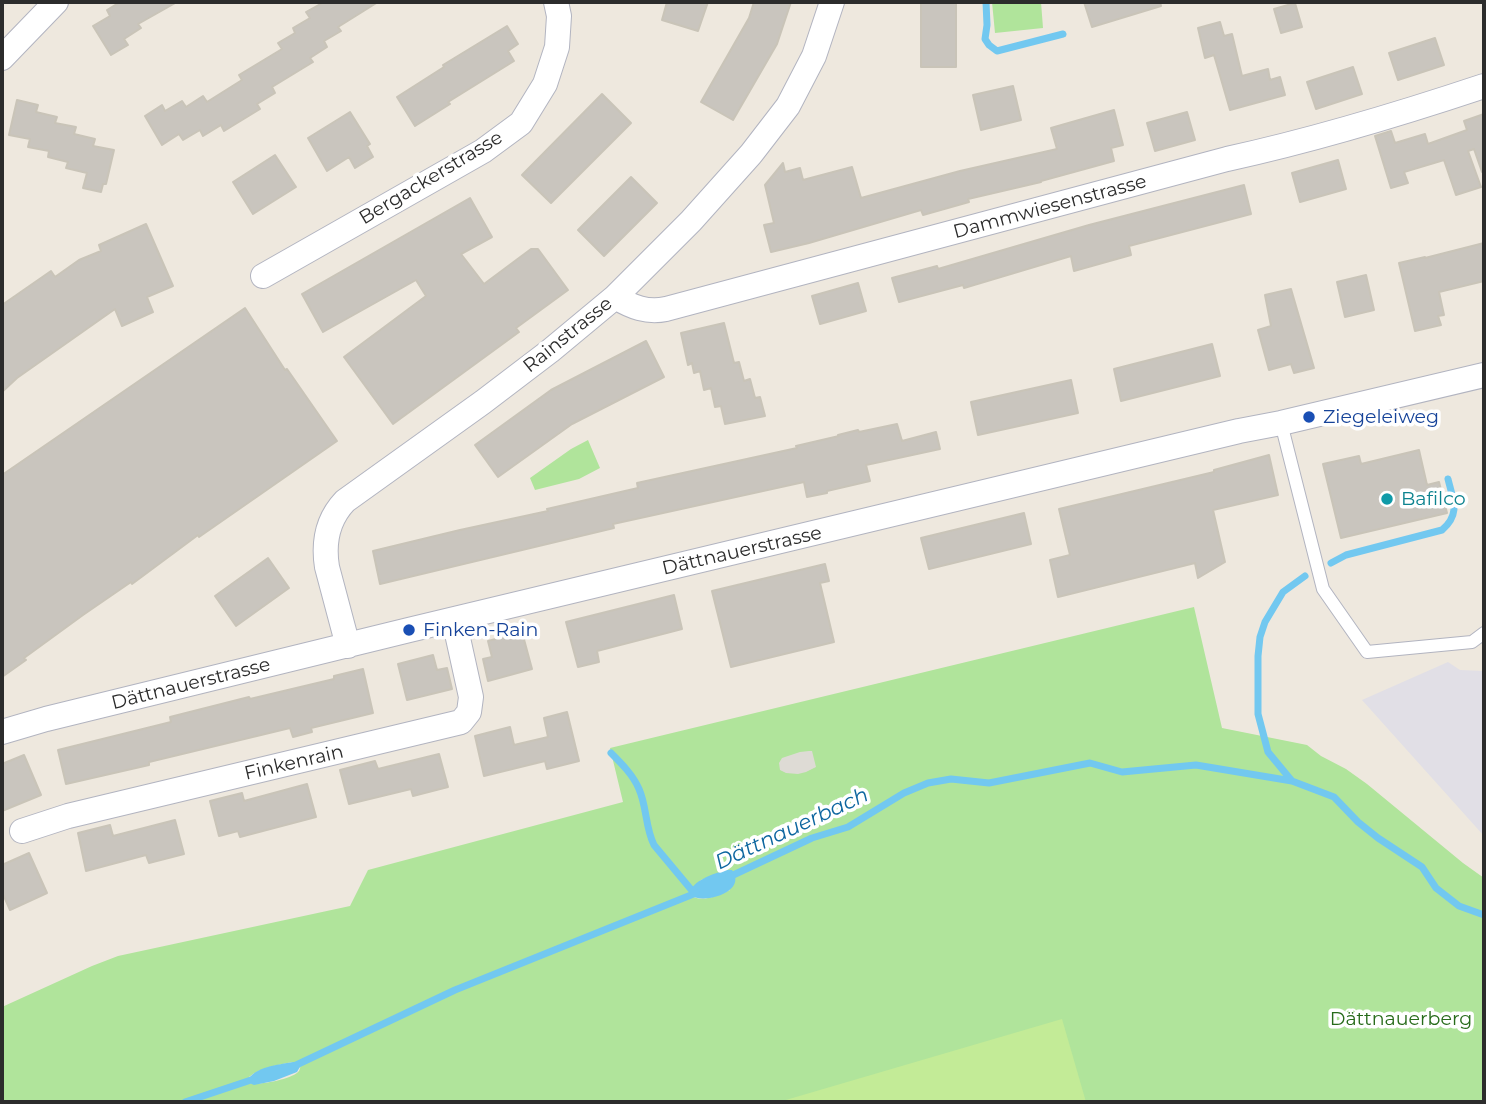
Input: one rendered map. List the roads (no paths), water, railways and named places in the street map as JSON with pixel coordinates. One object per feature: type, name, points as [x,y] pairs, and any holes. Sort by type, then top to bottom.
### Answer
[{"type":"street","points":[[2,58],[56,2]]},
{"type":"street","name":"Bergackerstrasse","points":[[263,276],[483,151],[521,123],[545,84],[557,47],[559,16],[556,2]]},
{"type":"street","name":"Rainstrasse","points":[[348,646],[325,557],[327,530],[338,509],[345,501],[518,376],[615,297],[691,221],[778,122],[814,56],[832,2]]},
{"type":"street","name":"Dammwiesenstrasse","points":[[615,297],[641,309],[666,309],[1276,148],[1484,86]]},
{"type":"street","name":"Dättnauerstrasse","points":[[2,732],[454,620],[1484,375]]},
{"type":"street","name":"Finkenrain","points":[[23,831],[68,816],[456,725],[469,712],[471,697],[454,620]]},
{"type":"lane","points":[[1281,424],[1323,589],[1367,652],[1472,642],[1484,634]]},
{"type":"water","points":[[726,870],[732,870],[735,878],[734,885],[729,890],[713,897],[696,898],[689,895],[694,885]]},
{"type":"water","points":[[293,1062],[301,1065],[297,1072],[254,1085],[247,1082],[261,1069]]},
{"type":"waterway","points":[[986,2],[985,39],[997,51],[1063,34]]},
{"type":"waterway","points":[[1331,563],[1346,555],[1442,530],[1454,512],[1448,479]]},
{"type":"waterway","points":[[1292,781],[1268,752],[1258,714],[1258,656],[1265,622],[1283,592],[1305,576]]},
{"type":"waterway","points":[[611,753],[630,774],[639,789],[654,845],[694,893]]},
{"type":"waterway","name":"Dättnauerbach","points":[[729,877],[812,838],[848,827],[904,793],[928,783],[951,779],[989,783],[1090,763],[1122,772],[1196,765],[1292,781],[1334,797],[1378,838],[1422,867],[1436,888],[1459,906],[1484,915]]},
{"type":"waterway","name":"Dättnauerbach","points":[[292,1067],[455,990],[696,893]]},
{"type":"waterway","name":"Dättnauerbach","points":[[185,1102],[254,1079]]},
{"type":"place","name":"Ziegeleiweg","points":[[1309,417]]},
{"type":"place","name":"Bafilco","points":[[1387,499]]},
{"type":"place","name":"Finken-Rain","points":[[409,630]]},
{"type":"park label","name":"Dättnauerberg","points":[[1401,1019]]}]
